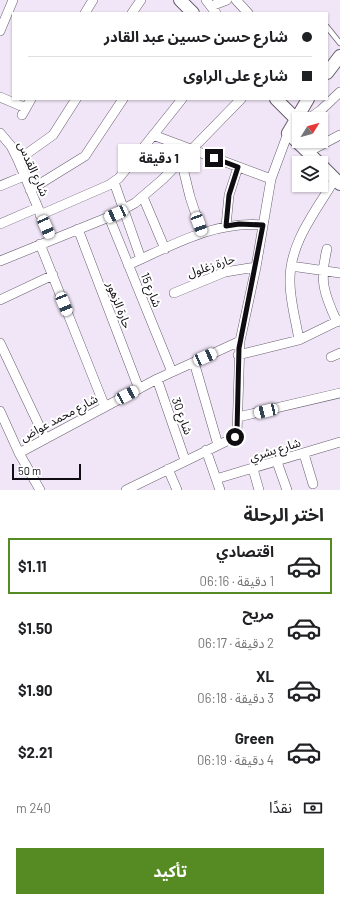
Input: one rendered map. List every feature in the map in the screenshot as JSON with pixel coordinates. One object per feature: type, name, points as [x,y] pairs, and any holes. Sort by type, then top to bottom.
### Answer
[{"type":"street","points":[[0,31],[13,0]]},
{"type":"street","points":[[86,12],[93,0]]},
{"type":"street","points":[[133,12],[141,0]]},
{"type":"street","points":[[180,0],[189,12]]},
{"type":"street","points":[[211,6],[227,0]]},
{"type":"street","points":[[236,0],[247,12]]},
{"type":"street","points":[[328,72],[340,56]]},
{"type":"street","points":[[318,112],[340,92]]},
{"type":"street","points":[[0,97],[24,112],[30,100]]},
{"type":"street","points":[[18,160],[53,135],[75,100]]},
{"type":"street","points":[[30,190],[85,156],[122,100]]},
{"type":"street","points":[[0,224],[39,211],[114,182],[123,174],[181,100]]},
{"type":"street","points":[[0,262],[51,239],[124,210],[143,197],[240,100]]},
{"type":"street","points":[[277,100],[292,123]]},
{"type":"street","points":[[300,112],[307,100]]},
{"type":"street","points":[[126,490],[235,437],[238,417],[238,355],[240,341],[256,267],[271,179],[292,127]]},
{"type":"street","name":"شارع القدس","points":[[0,133],[11,146],[18,160],[51,239]]},
{"type":"street","points":[[153,135],[271,179]]},
{"type":"street","points":[[308,152],[340,135]]},
{"type":"street","points":[[306,148],[312,156]]},
{"type":"street","points":[[181,160],[190,197],[202,233]]},
{"type":"street","points":[[226,226],[229,195],[238,167]]},
{"type":"street","points":[[299,340],[290,291],[291,266],[298,240],[339,182],[328,172]]},
{"type":"street","points":[[0,186],[24,176]]},
{"type":"street","points":[[114,182],[141,259]]},
{"type":"street","points":[[143,197],[165,249]]},
{"type":"street","name":"شارع 15","points":[[109,217],[172,372]]},
{"type":"street","points":[[128,264],[202,233],[226,226],[239,224],[263,225]]},
{"type":"street","name":"حارة الزهور","points":[[78,229],[139,389]]},
{"type":"street","points":[[40,244],[105,407]]},
{"type":"street","points":[[238,355],[299,340],[338,321],[326,298],[322,271],[327,249]]},
{"type":"street","points":[[291,266],[340,273]]},
{"type":"street","name":"حارة زغلول","points":[[174,293],[225,272],[256,267]]},
{"type":"street","points":[[0,300],[53,275]]},
{"type":"street","name":"شارع محمد عواض","points":[[19,452],[157,379],[240,341]]},
{"type":"street","points":[[0,342],[46,438]]},
{"type":"street","points":[[194,362],[218,445]]},
{"type":"street","name":"شارع 30","points":[[157,379],[185,460]]},
{"type":"street","points":[[238,417],[340,393]]},
{"type":"street","points":[[0,411],[19,452],[40,490]]},
{"type":"street","name":"شارع بشري","points":[[216,479],[304,454],[340,442]]},
{"type":"street","points":[[206,450],[220,490]]},
{"type":"street","points":[[304,454],[313,484]]},
{"type":"street","points":[[277,462],[287,490]]},
{"type":"street","points":[[168,469],[177,490]]},
{"type":"street","points":[[253,469],[259,490]]},
{"type":"lane","points":[[328,28],[340,42]]},
{"type":"route","points":[[214,158],[238,167],[229,195],[226,226],[239,224],[263,225],[238,355],[237,434],[235,437]]}]
